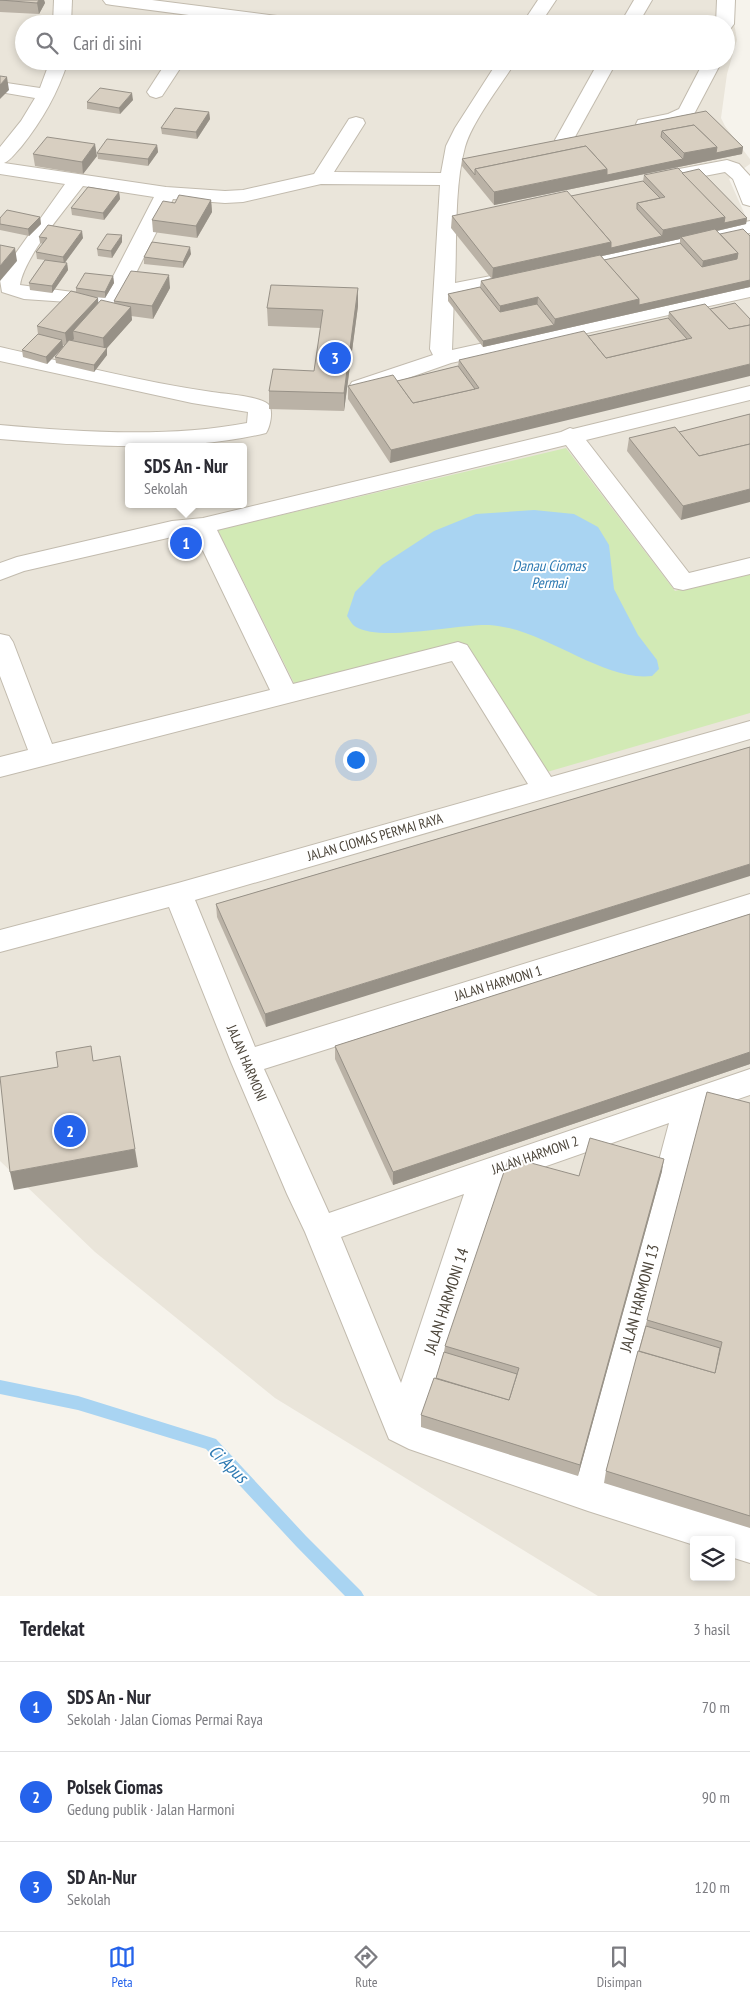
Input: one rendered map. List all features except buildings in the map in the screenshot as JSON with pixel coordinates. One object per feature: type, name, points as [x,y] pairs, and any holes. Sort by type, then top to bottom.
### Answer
[{"type":"street","points":[[62,15],[63,0]]},
{"type":"street","points":[[112,0],[189,15]]},
{"type":"street","points":[[537,15],[547,0]]},
{"type":"street","points":[[634,15],[643,0]]},
{"type":"street","points":[[725,15],[726,0]]},
{"type":"street","points":[[0,158],[32,121],[55,70]]},
{"type":"street","points":[[156,92],[170,70]]},
{"type":"street","points":[[445,358],[441,349],[444,292],[449,224],[458,167],[459,136],[500,70]]},
{"type":"street","points":[[591,135],[555,142],[602,70]]},
{"type":"street","points":[[627,128],[672,119],[686,112],[708,70]]},
{"type":"street","points":[[0,87],[46,94]]},
{"type":"street","points":[[321,178],[356,123]]},
{"type":"street","points":[[642,183],[727,166],[736,161],[750,158]]},
{"type":"street","points":[[727,166],[736,169],[741,174],[750,200]]},
{"type":"street","points":[[0,168],[166,193],[225,197],[242,196],[321,178],[458,167]]},
{"type":"street","points":[[78,179],[19,261],[8,280],[9,288],[24,293],[68,296],[108,303],[111,301],[166,193]]},
{"type":"street","points":[[449,224],[468,220]]},
{"type":"street","points":[[444,292],[750,228]]},
{"type":"street","points":[[360,387],[445,358],[750,291]]},
{"type":"street","points":[[0,354],[192,396],[243,403],[259,408],[258,428],[216,436],[151,438],[77,437],[0,432]]},
{"type":"street","points":[[0,572],[17,565],[172,529],[203,526],[750,392]]},
{"type":"street","points":[[570,436],[683,582],[750,566]]},
{"type":"street","points":[[203,526],[286,695]]},
{"type":"street","points":[[0,642],[43,755]]},
{"type":"street","points":[[0,767],[458,651],[544,788]]},
{"type":"street","name":"JALAN CIOMAS PERMAI RAYA","points":[[0,941],[178,894],[750,730]]},
{"type":"street","name":"JALAN HARMONI","points":[[178,894],[246,1062],[303,1194],[321,1230],[398,1420],[404,1429]]},
{"type":"street","name":"JALAN HARMONI 1","points":[[246,1062],[750,905]]},
{"type":"street","name":"JALAN HARMONI 2","points":[[321,1230],[750,1082]]},
{"type":"street","name":"JALAN HARMONI 13","points":[[588,1494],[690,1102]]},
{"type":"street","name":"JALAN HARMONI 14","points":[[404,1429],[488,1172]]},
{"type":"street","points":[[404,1429],[588,1494],[750,1545]]},
{"type":"shaded area","points":[[0,0],[730,0],[733,15],[15,15],[15,70],[728,70],[721,118],[750,159],[750,164],[729,179],[750,226],[750,1596],[598,1596],[275,1398],[95,1252],[0,1161]]},
{"type":"shaded area","points":[[735,29],[737,40],[735,47]]},
{"type":"green space","points":[[566,448],[675,591],[750,571],[750,713],[547,772],[465,645],[295,685],[218,530]]},
{"type":"water","name":"Danau Ciomas Permai","points":[[534,510],[574,514],[598,527],[609,545],[614,589],[638,635],[657,660],[659,669],[652,676],[633,676],[613,671],[531,635],[510,628],[475,625],[401,633],[383,633],[356,627],[347,616],[355,592],[382,565],[434,531],[476,514]]},
{"type":"waterway","name":"Ci Apus","points":[[0,1387],[78,1403],[211,1444],[301,1541],[356,1596]]},
{"type":"place","name":"SD An-Nur","points":[[335,358]]},
{"type":"place","name":"SDS An - Nur","points":[[186,543]]},
{"type":"place","name":"Polsek Ciomas","points":[[70,1131]]}]
